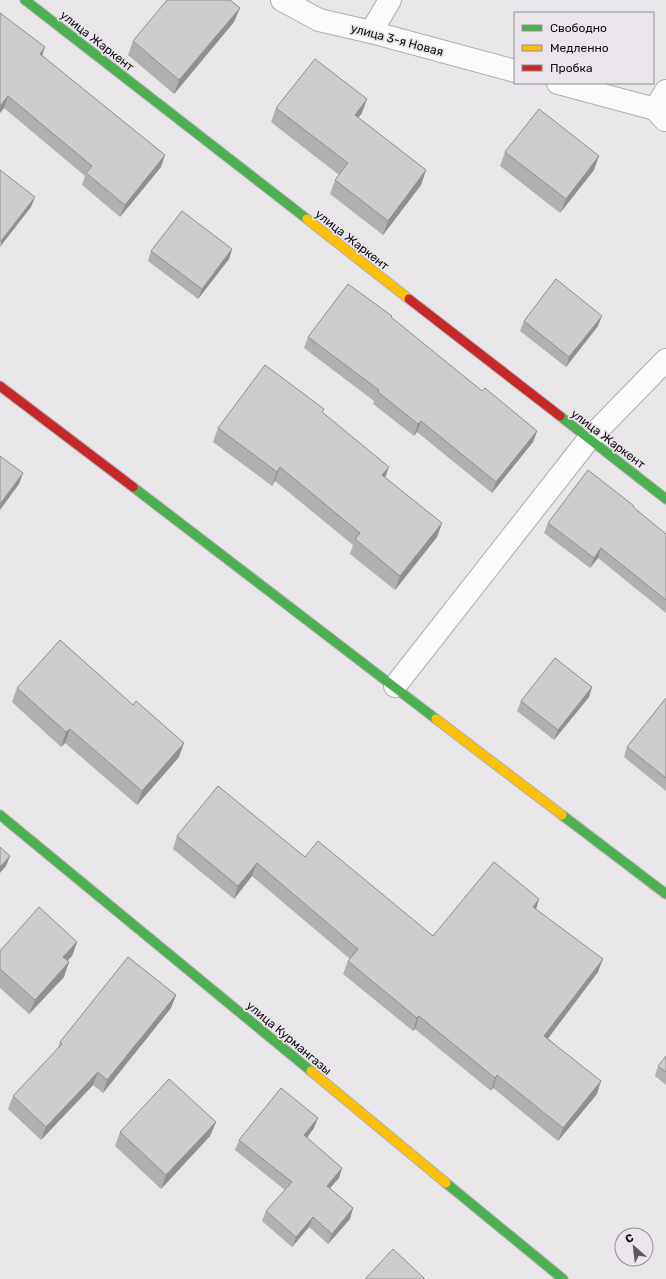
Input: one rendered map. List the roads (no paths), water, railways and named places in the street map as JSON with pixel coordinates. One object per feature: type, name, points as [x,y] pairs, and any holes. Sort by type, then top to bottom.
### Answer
[{"type":"street","name":"улица Жаркент","points":[[25,0],[588,440],[666,499]]},
{"type":"street","name":"улица 3-я Новая","points":[[282,0],[319,20],[371,32],[514,71]]},
{"type":"street","points":[[371,32],[390,0]]},
{"type":"street","points":[[562,84],[663,108]]},
{"type":"street","points":[[395,686],[588,440],[666,360]]},
{"type":"street","points":[[0,386],[666,894]]},
{"type":"street","name":"улица Курмангазы","points":[[0,815],[563,1279]]}]
